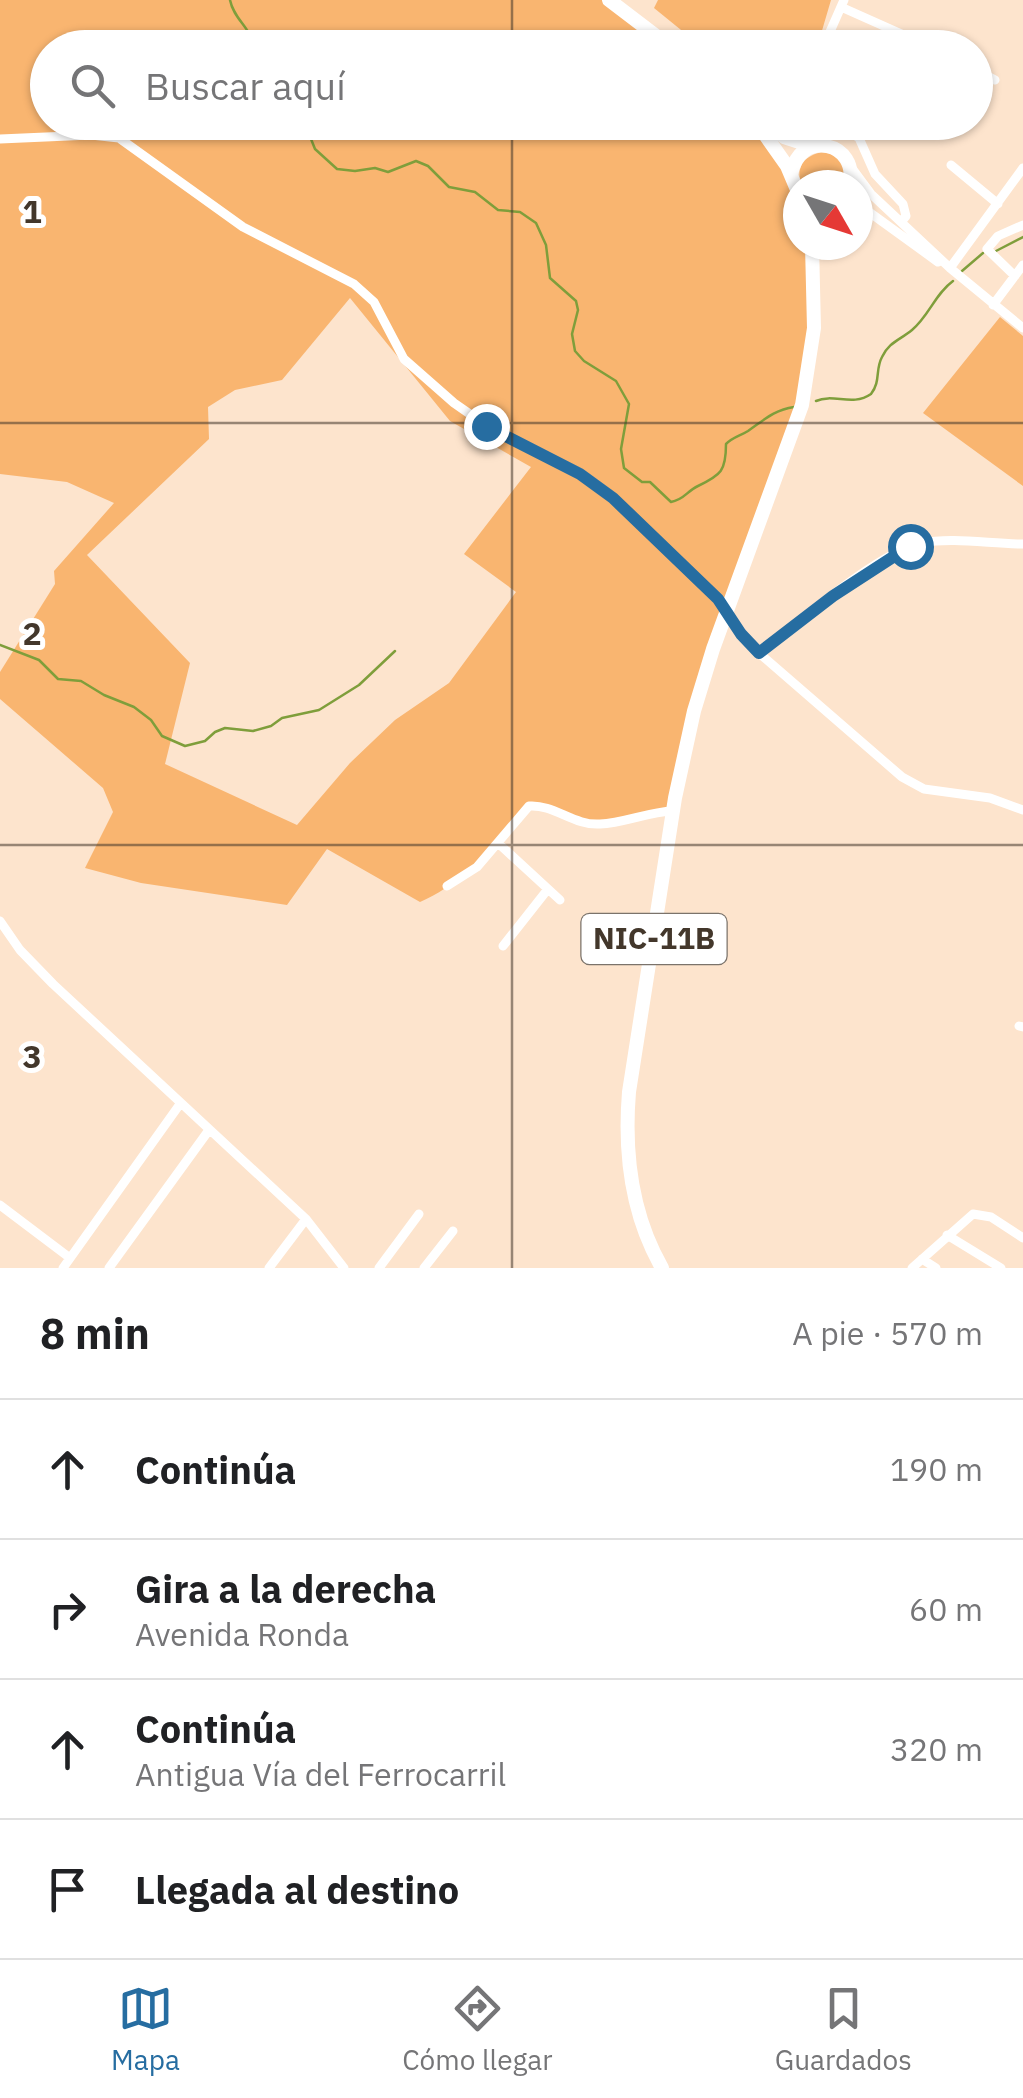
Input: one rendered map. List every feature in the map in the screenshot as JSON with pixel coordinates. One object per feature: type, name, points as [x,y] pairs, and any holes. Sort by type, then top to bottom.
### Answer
[{"type":"highway","points":[[608,0],[648,30]]},
{"type":"highway","points":[[622,0],[661,30]]},
{"type":"highway","points":[[768,140],[788,170]]},
{"type":"highway","points":[[793,140],[838,151],[851,170]]},
{"type":"highway","points":[[793,170],[796,159],[812,146]]},
{"type":"highway","name":"NIC-11B","points":[[670,1268],[643,1198],[635,1113],[692,746],[729,616],[802,405],[814,328],[812,260]]},
{"type":"highway","name":"NIC-11B","points":[[662,1268],[650,1246],[633,1189],[626,1127],[673,810],[694,711],[815,380],[823,335],[821,260]]},
{"type":"street","points":[[831,30],[842,4],[896,30]]},
{"type":"street","points":[[0,139],[30,138]]},
{"type":"street","points":[[122,140],[243,226],[354,284],[374,302],[404,358],[454,403],[486,426],[580,474],[613,498],[729,616],[759,653],[902,777],[924,789],[990,798],[1023,810]]},
{"type":"street","points":[[860,140],[878,178],[903,204],[906,216],[901,222]]},
{"type":"street","points":[[951,165],[998,204]]},
{"type":"street","points":[[851,167],[864,186],[950,268],[1023,328]]},
{"type":"street","points":[[950,268],[1023,168]]},
{"type":"street","points":[[873,214],[950,268]]},
{"type":"street","points":[[1015,276],[988,250],[998,236],[1023,225]]},
{"type":"street","points":[[993,305],[1023,265]]},
{"type":"street","points":[[759,653],[833,596],[910,546],[953,541],[1023,544]]},
{"type":"street","points":[[448,886],[477,867],[529,806],[579,823],[602,824],[673,810]]},
{"type":"street","points":[[498,843],[560,900]]},
{"type":"street","points":[[502,946],[548,888]]},
{"type":"street","points":[[0,921],[20,950],[52,984],[306,1219],[344,1268]]},
{"type":"street","points":[[62,1268],[180,1104]]},
{"type":"street","points":[[108,1268],[209,1130]]},
{"type":"street","points":[[0,1205],[70,1258]]},
{"type":"street","points":[[379,1268],[420,1214]]},
{"type":"street","points":[[912,1268],[974,1214],[983,1214],[1023,1238]]},
{"type":"street","points":[[269,1268],[306,1219]]},
{"type":"street","points":[[424,1268],[453,1232]]},
{"type":"street","points":[[947,1235],[1000,1268]]},
{"type":"street","points":[[922,1258],[936,1268]]},
{"type":"shaded area","points":[[0,0],[610,0],[650,30],[30,30],[30,140],[767,140],[785,170],[783,260],[812,260],[812,355],[713,649],[673,811],[602,824],[529,806],[466,873],[420,902],[327,849],[287,905],[141,883],[85,868],[113,812],[103,788],[0,699],[0,672],[55,584],[54,571],[114,503],[67,482],[0,474]],"holes":[[[350,298],[450,421],[531,467],[464,554],[516,592],[449,683],[395,720],[350,763],[297,825],[165,764],[190,663],[87,555],[209,439],[208,407],[235,390],[282,380]]]},
{"type":"shaded area","points":[[658,0],[831,0],[822,30],[681,30],[654,8]]},
{"type":"shaded area","points":[[827,151],[844,162],[844,170],[800,170],[804,161]]},
{"type":"shaded area","points":[[1000,317],[1023,336],[1023,486],[923,413]]},
{"type":"waterway","points":[[230,0],[247,30]]},
{"type":"waterway","points":[[311,140],[315,149],[337,169],[375,168],[388,172],[416,161],[428,166],[449,187],[475,192],[498,210],[520,212],[536,223],[546,245],[550,278],[576,301],[578,310],[572,334],[575,351],[616,381],[629,404],[621,449],[624,468],[642,482],[650,482],[671,502],[717,475],[725,460],[726,444],[775,413],[794,407]]},
{"type":"waterway","points":[[996,251],[1023,237]]},
{"type":"waterway","points":[[962,271],[983,253]]},
{"type":"waterway","points":[[816,401],[857,399],[871,394],[885,352],[918,324],[953,281]]},
{"type":"waterway","points":[[0,645],[39,660],[58,679],[81,681],[134,707],[151,720],[162,736],[185,746],[205,741],[225,728],[253,731],[282,718],[319,710],[359,685],[395,651]]},
{"type":"route","points":[[486,426],[580,474],[613,498],[718,599],[759,653],[833,596],[910,546]]}]
